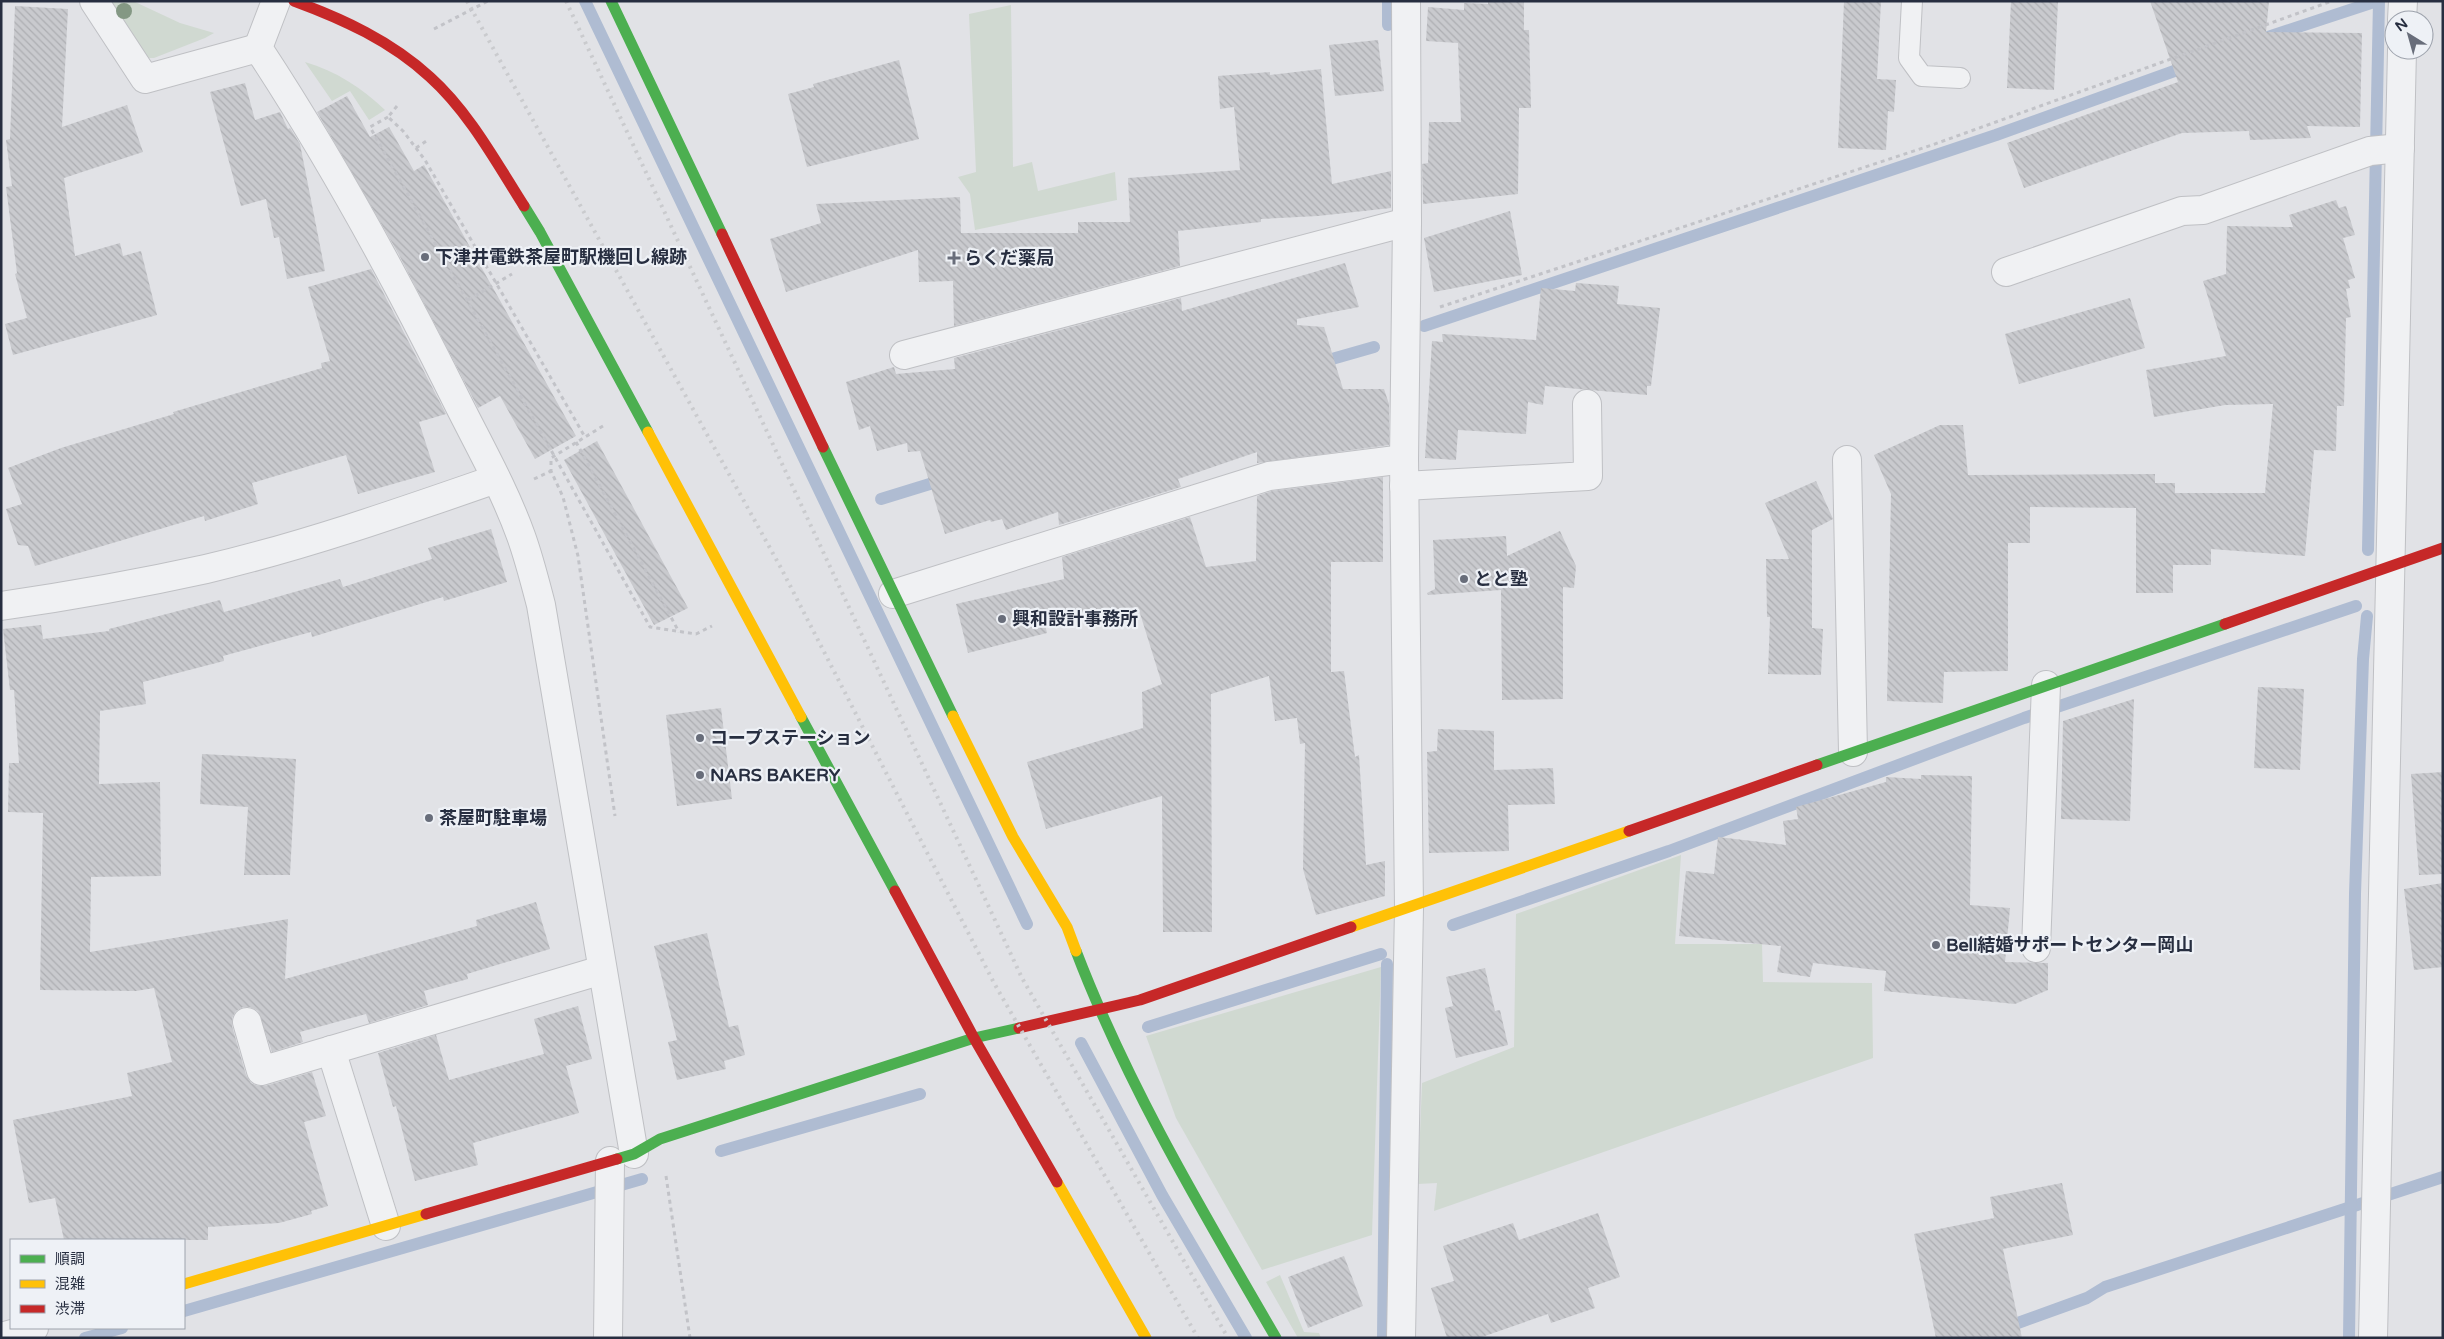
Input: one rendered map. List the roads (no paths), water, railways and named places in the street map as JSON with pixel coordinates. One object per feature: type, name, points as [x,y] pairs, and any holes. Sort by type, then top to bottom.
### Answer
[{"type":"street","points":[[94,1],[144,79],[258,48]]},
{"type":"street","points":[[258,48],[276,1]]},
{"type":"street","points":[[294,1],[338,17],[380,40],[417,66],[445,93],[486,148],[540,232],[974,1038],[1146,1338]]},
{"type":"street","points":[[611,1],[893,594],[1013,837],[1067,927],[1099,1012],[1169,1153],[1276,1338]]},
{"type":"street","points":[[1401,1338],[1409,908],[1404,486],[1407,222],[1406,1]]},
{"type":"street","points":[[258,48],[299,110],[412,308],[496,479],[521,536],[541,605],[602,970],[616,1174],[608,1338]]},
{"type":"street","points":[[2373,1338],[2374,1204],[2391,566],[2385,150],[2400,60]]},
{"type":"street","points":[[2006,272],[2182,211],[2203,210],[2385,150]]},
{"type":"street","points":[[904,355],[1407,222]]},
{"type":"street","points":[[1404,486],[1588,476],[1587,404]]},
{"type":"street","points":[[893,594],[1269,476],[1404,459]]},
{"type":"street","points":[[1848,460],[1853,752]]},
{"type":"street","points":[[1,606],[91,592],[208,568],[366,523],[496,479]]},
{"type":"street","points":[[185,1284],[386,1226],[616,1174],[660,1139],[974,1038],[1099,1012],[1149,997],[1853,752],[2046,703],[2391,566],[2443,548]]},
{"type":"street","points":[[2036,948],[2046,703]]},
{"type":"street","points":[[247,1022],[261,1071],[602,970]]},
{"type":"street","points":[[331,1050],[386,1226]]},
{"type":"street","points":[[1,1337],[30,1329]]},
{"type":"lane","points":[[1912,1],[1909,58],[1922,76],[1960,78]]},
{"type":"waterway","points":[[585,1],[1027,924]]},
{"type":"waterway","points":[[1388,1],[1388,25]]},
{"type":"waterway","points":[[2268,37],[2377,1]]},
{"type":"waterway","points":[[2368,550],[2379,1]]},
{"type":"waterway","points":[[1424,326],[1996,135],[2191,65]]},
{"type":"waterway","points":[[1318,363],[1374,347]]},
{"type":"waterway","points":[[881,499],[946,479]]},
{"type":"waterway","points":[[1453,925],[1669,851],[2024,718],[2356,606]]},
{"type":"waterway","points":[[2349,1338],[2355,894],[2363,659],[2367,616]]},
{"type":"waterway","points":[[1148,1027],[1381,954]]},
{"type":"waterway","points":[[1383,1338],[1387,964]]},
{"type":"waterway","points":[[1081,1043],[1162,1195],[1246,1338]]},
{"type":"waterway","points":[[721,1151],[920,1094]]},
{"type":"waterway","points":[[2004,1328],[2087,1298],[2105,1287],[2443,1177]]},
{"type":"waterway","points":[[185,1311],[642,1179]]},
{"type":"waterway","points":[[85,1338],[118,1329]]},
{"type":"railway","points":[[467,1],[781,568],[994,983],[1198,1338]]},
{"type":"railway","points":[[566,1],[1022,978],[1228,1338]]},
{"type":"place","name":"下津井電鉄茶屋町駅機回し線跡","points":[[425,257]]},
{"type":"place","name":"らくだ薬局","points":[[954,258]]},
{"type":"place","name":"とと塾","points":[[1464,579]]},
{"type":"place","name":"興和設計事務所","points":[[1002,619]]},
{"type":"place","name":"コープステーション","points":[[700,738]]},
{"type":"place","name":"NARS BAKERY","points":[[700,775]]},
{"type":"place","name":"茶屋町駐車場","points":[[429,818]]},
{"type":"place","name":"Bell結婚サポートセンター岡山","points":[[1936,945]]}]
